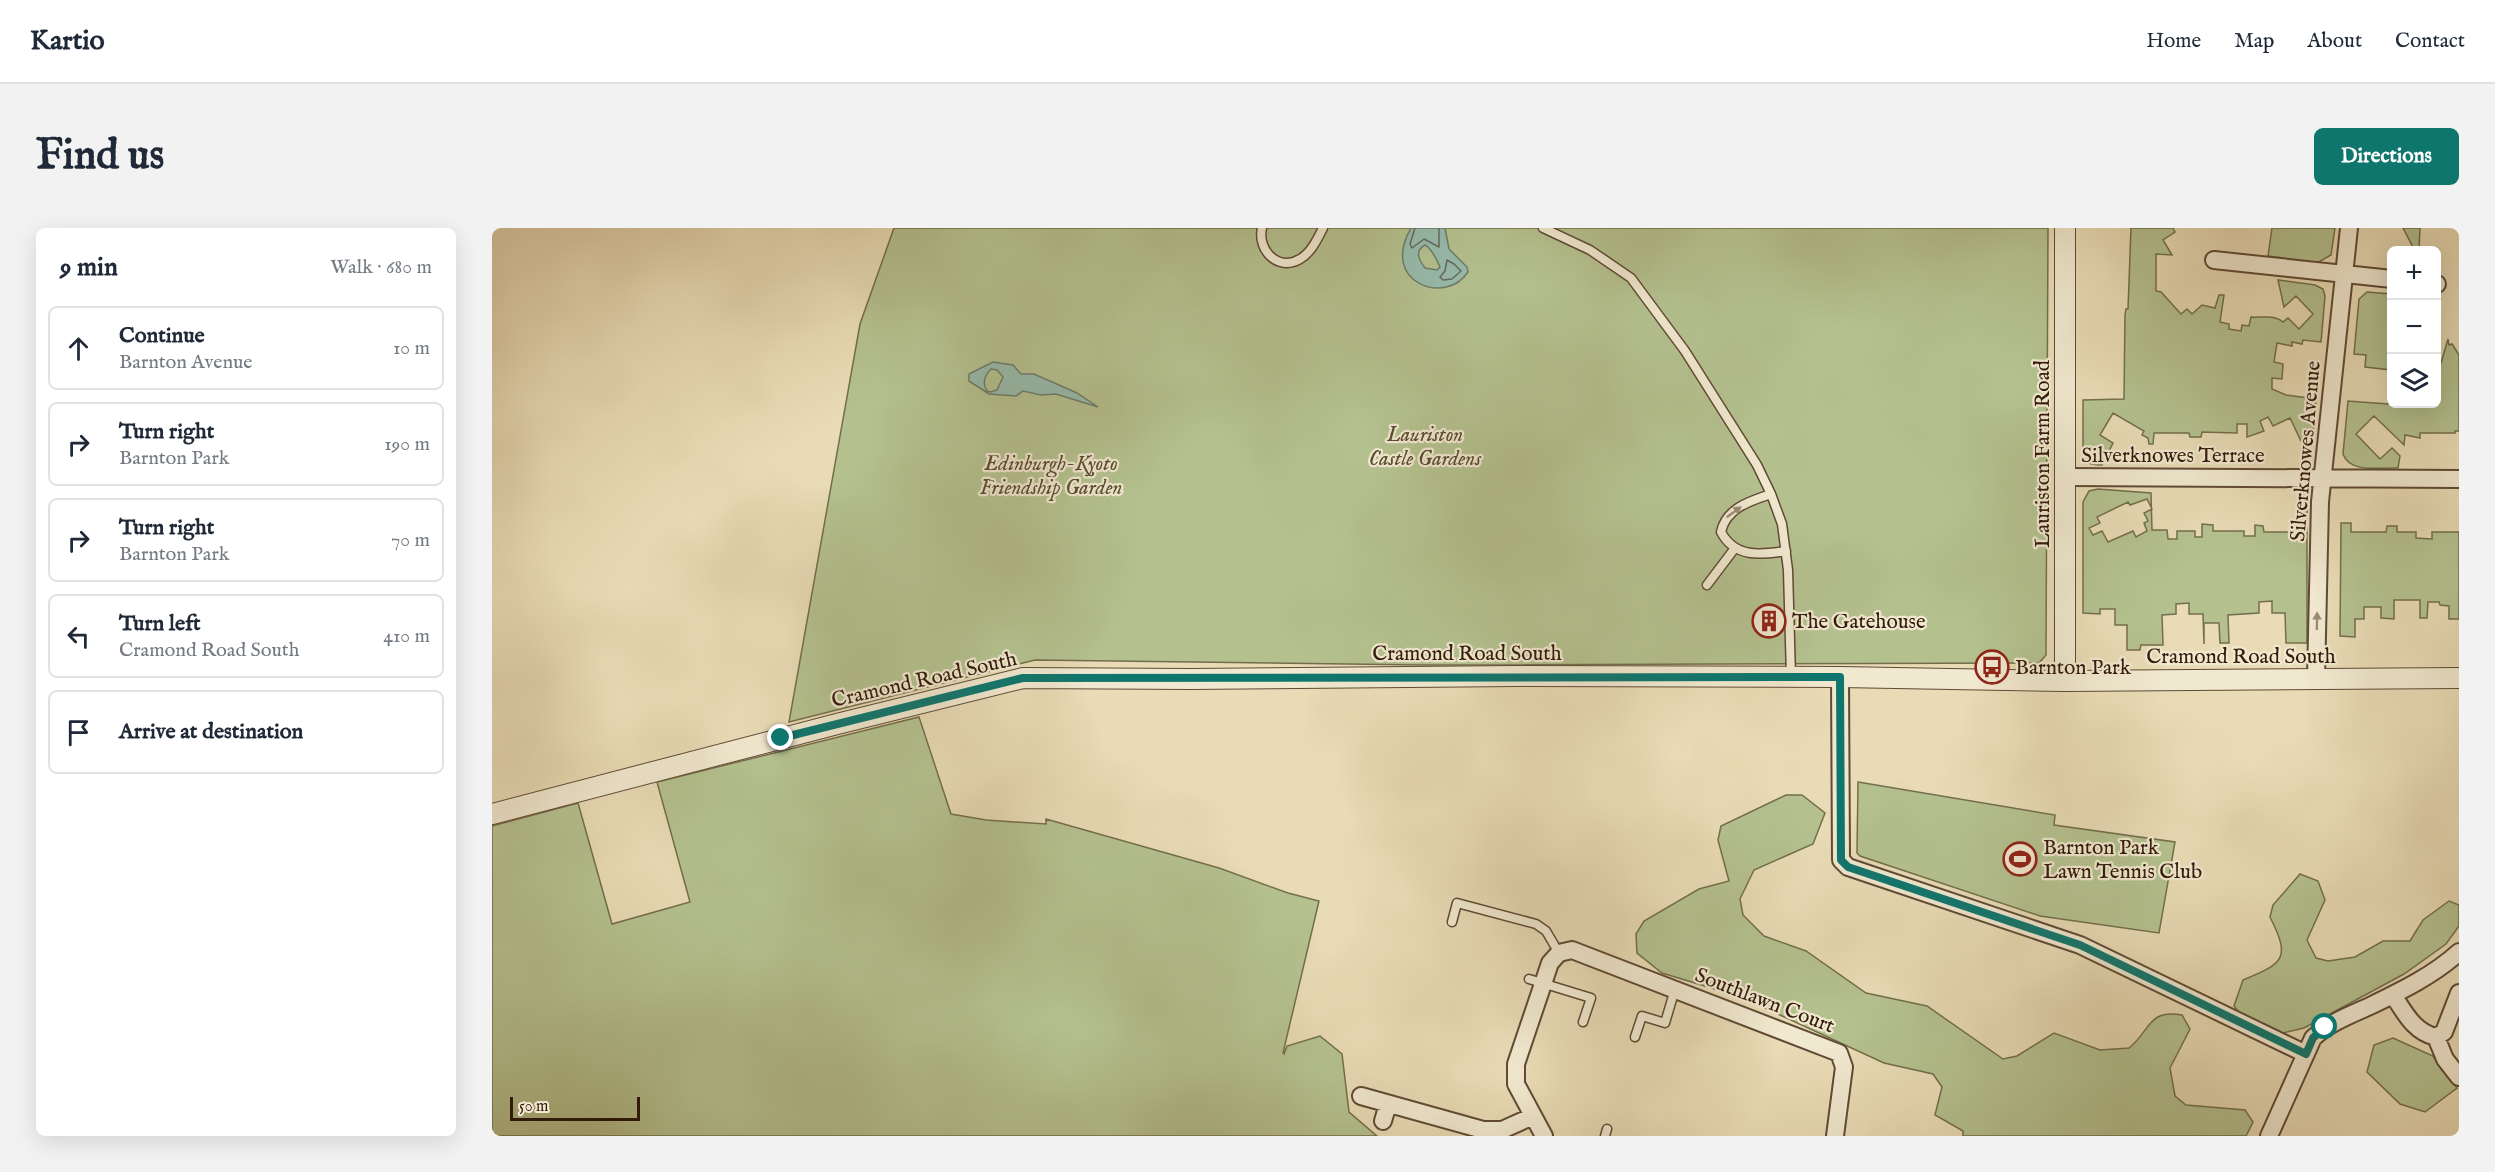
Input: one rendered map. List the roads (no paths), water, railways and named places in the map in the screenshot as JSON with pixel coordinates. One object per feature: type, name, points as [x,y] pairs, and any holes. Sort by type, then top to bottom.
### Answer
[{"type":"street","name":"Lauriston Farm Road","points":[[2065,228],[2067,477],[2065,681]]},
{"type":"street","name":"Silverknowes Avenue","points":[[2316,679],[2322,478],[2349,228]]},
{"type":"street","points":[[2214,260],[2387,279]]},
{"type":"street","name":"Silverknowes Terrace","points":[[2067,477],[2459,479]]},
{"type":"street","points":[[1840,677],[1841,860],[1848,867],[2080,945],[2306,1054]]},
{"type":"street","name":"Cramond Road South","points":[[492,814],[826,726],[1023,678],[1840,677],[2065,681],[2459,678]]},
{"type":"street","name":"Southlawn Court","points":[[1558,953],[1572,950],[1839,1053],[1844,1067],[1835,1136]]},
{"type":"street","points":[[2269,1136],[2313,1038],[2325,1027],[2393,995],[2448,962],[2459,952]]},
{"type":"street","points":[[1544,1136],[1516,1084],[1516,1064],[1536,982],[1558,953]]},
{"type":"street","points":[[2436,1038],[2444,1032],[2459,993]]},
{"type":"street","points":[[2393,995],[2414,1026],[2426,1035],[2436,1038]]},
{"type":"street","points":[[2436,1038],[2445,1059],[2459,1077]]},
{"type":"street","points":[[1361,1096],[1483,1130],[1502,1130],[1533,1116]]},
{"type":"street","points":[[1383,1121],[1388,1104]]},
{"type":"lane","points":[[1262,228],[1262,245],[1266,254],[1283,262],[1299,260],[1303,257],[1323,228]]},
{"type":"lane","points":[[1543,228],[1590,250],[1631,278],[1685,351],[1757,465],[1782,524],[1786,551],[1791,677]]},
{"type":"lane","points":[[1771,494],[1750,501],[1724,520],[1721,532],[1727,543],[1735,548],[1758,555],[1786,551]]},
{"type":"lane","points":[[1707,585],[1735,548]]},
{"type":"lane","points":[[1452,922],[1457,903],[1536,924],[1546,931],[1558,953]]},
{"type":"lane","points":[[1536,982],[1591,998],[1583,1022]]},
{"type":"lane","points":[[1635,1038],[1642,1016],[1665,1023],[1675,989]]},
{"type":"water","points":[[1411,228],[1445,228],[1449,249],[1467,267],[1468,272],[1458,282],[1445,287],[1432,288],[1419,283],[1409,275],[1403,263],[1403,247]],"holes":[[[1425,245],[1434,254],[1440,267],[1437,270],[1425,268],[1419,259],[1420,250]]]},
{"type":"water","points":[[993,362],[1013,365],[1021,374],[1034,374],[1077,393],[1098,407],[1056,394],[1041,395],[1023,391],[1016,396],[989,394],[969,381],[969,374]],"holes":[[[991,369],[997,370],[1003,377],[997,390],[987,391],[984,382],[986,376]]]},
{"type":"place","name":"The Gatehouse","points":[[1769,621]]},
{"type":"place","name":"Barnton Park","points":[[1992,667]]},
{"type":"place","name":"Barnton Park Lawn Tennis Club","points":[[2020,859]]},
{"type":"park label","name":"Lauriston Castle Gardens","points":[[1425,446]]},
{"type":"park label","name":"Edinburgh-Kyoto Friendship Garden","points":[[1051,475]]}]
